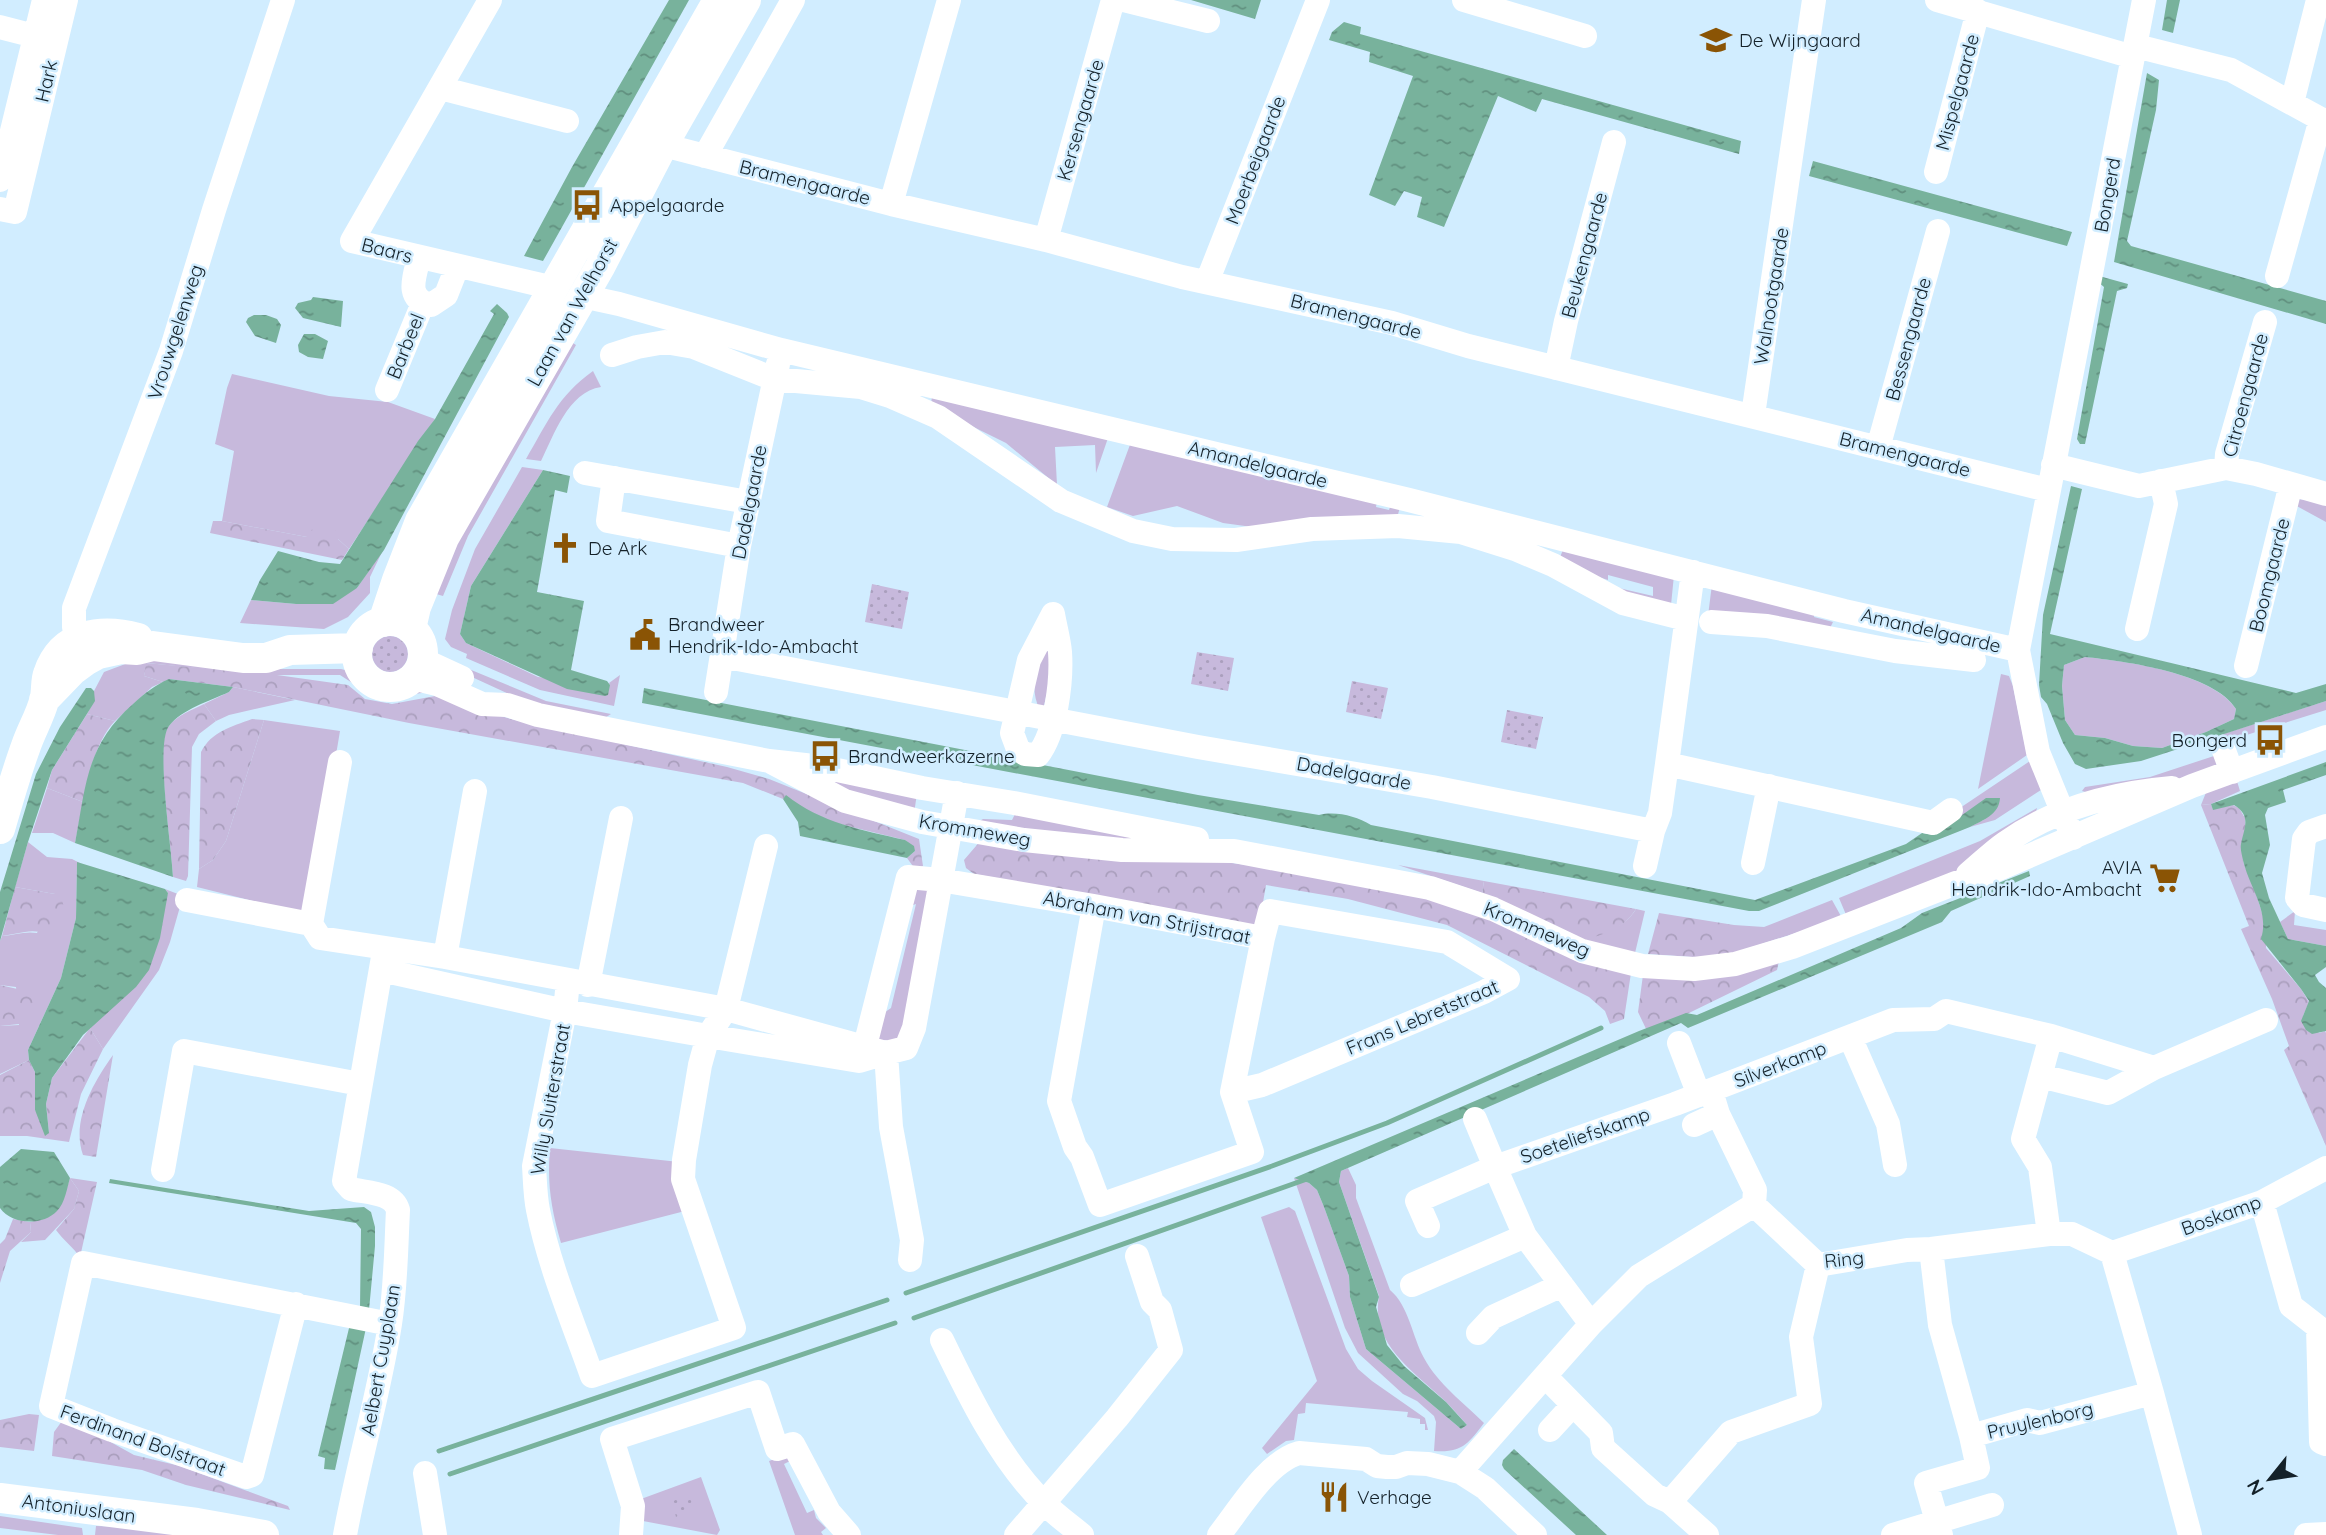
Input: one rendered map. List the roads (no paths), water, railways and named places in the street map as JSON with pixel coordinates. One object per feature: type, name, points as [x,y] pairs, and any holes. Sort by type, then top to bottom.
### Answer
[{"type":"main road","name":"Laan van Welhorst","points":[[397,625],[397,580],[421,521],[718,0]]},
{"type":"main road","name":"Laan van Welhorst","points":[[397,625],[421,594],[444,538],[746,0]]},
{"type":"main road","points":[[397,625],[421,643],[417,669],[395,687],[381,685],[368,678],[359,656],[367,631],[397,625]]},
{"type":"main road","points":[[0,829],[7,785],[44,700],[72,671],[82,649],[108,652],[153,646],[243,659],[266,658],[290,667],[359,656]]},
{"type":"main road","name":"Antoniuslaan","points":[[1,1497],[264,1535]]},
{"type":"street","name":"Hark","points":[[44,0],[46,39]]},
{"type":"street","name":"Hark","points":[[7,211],[11,167],[46,39],[66,0]]},
{"type":"street","name":"Vrouwgelenweg","points":[[82,649],[74,608],[171,351],[282,0]]},
{"type":"street","name":"Baars","points":[[490,0],[352,241],[554,288]]},
{"type":"street","points":[[705,156],[793,0]]},
{"type":"street","points":[[891,204],[949,0]]},
{"type":"street","name":"Kersengaarde","points":[[1046,240],[1114,0]]},
{"type":"street","points":[[1124,0],[1208,21]]},
{"type":"street","name":"Moerbeigaarde","points":[[1207,282],[1318,0]]},
{"type":"street","points":[[1464,0],[1585,36]]},
{"type":"street","name":"Walnootgaarde","points":[[1753,415],[1814,0]]},
{"type":"street","name":"Mispelgaarde","points":[[1937,0],[2135,51],[2231,70],[2324,120]]},
{"type":"street","name":"Bongerd","points":[[2073,838],[2038,752],[2018,650],[2144,0]]},
{"type":"street","points":[[2292,103],[2318,0]]},
{"type":"street","name":"Mispelgaarde","points":[[1936,172],[1978,11]]},
{"type":"street","points":[[0,27],[46,39]]},
{"type":"street","points":[[440,88],[567,121]]},
{"type":"street","points":[[2277,276],[2324,120]]},
{"type":"street","name":"Beukengaarde","points":[[1556,368],[1614,142]]},
{"type":"street","name":"Bramengaarde","points":[[663,145],[1207,282],[1392,323],[1468,346],[2048,490]]},
{"type":"street","name":"Bessengaarde","points":[[1878,448],[1938,231]]},
{"type":"street","name":"Barbeel","points":[[419,258],[412,288],[415,296],[423,303],[431,304],[446,295],[457,267]]},
{"type":"street","name":"Amandelgaarde","points":[[582,296],[781,349],[1409,500],[1844,611],[2018,650]]},
{"type":"street","name":"Barbeel","points":[[387,390],[423,303]]},
{"type":"street","points":[[665,342],[671,318]]},
{"type":"street","name":"Citroengaarde","points":[[2227,468],[2227,454],[2264,322]]},
{"type":"street","points":[[612,355],[665,342],[694,347],[774,379],[861,387],[890,396],[923,409],[1060,501],[1133,531],[1172,539],[1236,540],[1312,530],[1398,526],[1461,532],[1528,554],[1623,603],[1686,619]]},
{"type":"street","name":"Dadelgaarde","points":[[716,692],[739,545],[781,349]]},
{"type":"street","points":[[2053,465],[2139,486],[2227,468],[2326,494]]},
{"type":"street","points":[[585,473],[748,502]]},
{"type":"street","points":[[614,478],[608,521],[739,545]]},
{"type":"street","points":[[2137,629],[2166,504],[2161,481]]},
{"type":"street","name":"Boomgaarde","points":[[2246,666],[2291,484]]},
{"type":"street","points":[[1645,866],[1660,814],[1693,572]]},
{"type":"street","name":"Amandelgaarde","points":[[1838,638],[1844,611]]},
{"type":"street","points":[[1053,614],[1060,653],[1054,719],[1046,745],[1038,755],[1032,756],[1018,749],[1012,733],[1017,711],[1029,660],[1053,614]]},
{"type":"street","name":"Amandelgaarde","points":[[1711,622],[1767,626],[1895,651],[1974,660]]},
{"type":"street","name":"Dadelgaarde","points":[[722,656],[1198,747],[1432,787],[1653,831]]},
{"type":"street","name":"Krommeweg","points":[[417,669],[437,684],[482,704],[507,705],[538,715],[769,761],[823,767],[1199,839],[1234,851],[1430,888],[1493,909],[1552,939],[1607,958],[1665,968],[1694,969],[1735,964],[1792,947],[1956,883],[1980,877],[2192,786],[2326,737]]},
{"type":"street","points":[[2223,748],[2232,772]]},
{"type":"street","name":"Krommeweg","points":[[769,761],[845,801],[916,821],[1024,840],[1122,849],[1234,851]]},
{"type":"street","points":[[340,762],[311,924],[320,938],[383,960],[565,1011],[859,1061],[876,1050]]},
{"type":"street","points":[[1668,764],[1933,823],[1951,810]]},
{"type":"street","points":[[1753,863],[1769,786]]},
{"type":"street","name":"Krommeweg","points":[[1956,883],[2005,843],[2036,824],[2114,795],[2192,786]]},
{"type":"street","points":[[445,957],[475,791]]},
{"type":"street","points":[[383,960],[445,957],[726,1009],[876,1050],[906,1048],[914,1028],[957,793]]},
{"type":"street","name":"Willy Sluiterstraat","points":[[621,818],[578,983],[565,1011],[534,1166],[537,1208],[549,1252],[592,1377],[734,1328],[683,1179],[700,1065],[708,1036]]},
{"type":"street","points":[[2326,826],[2309,832],[2304,839],[2297,898],[2303,905],[2326,910]]},
{"type":"street","points":[[708,1036],[726,1009],[766,846]]},
{"type":"street","points":[[910,1260],[912,1240],[876,1050],[908,877],[940,880]]},
{"type":"street","name":"Abraham van Strijstraat","points":[[940,880],[1263,938],[1235,1101]]},
{"type":"street","points":[[187,900],[311,924]]},
{"type":"street","points":[[1094,906],[1059,1101],[1100,1205],[1252,1152],[1235,1101]]},
{"type":"street","name":"Frans Lebretstraat","points":[[1235,1101],[1262,1085],[1484,992],[1508,979],[1447,942],[1270,911],[1263,938]]},
{"type":"street","name":"Aelbert Cuyplaan","points":[[345,1535],[366,1446],[390,1324],[394,1287],[398,1210],[396,1203],[391,1198],[351,1189],[344,1181],[383,960]]},
{"type":"street","name":"Silverkamp","points":[[1675,1104],[1893,1020],[1934,1019],[1945,1011],[2051,1036],[2154,1068]]},
{"type":"street","points":[[2042,1076],[2108,1093],[2154,1068],[2266,1020]]},
{"type":"street","points":[[2049,1234],[2040,1167],[2023,1139],[2051,1036]]},
{"type":"street","name":"Silverkamp","points":[[1850,1037],[1888,1124],[1895,1165]]},
{"type":"street","name":"Silverkamp","points":[[1679,1043],[1755,1190],[1754,1205]]},
{"type":"street","points":[[163,1170],[184,1051],[360,1084]]},
{"type":"street","name":"Soeteliefskamp","points":[[1428,1226],[1417,1201],[1495,1167],[1675,1104]]},
{"type":"street","points":[[1695,1125],[1718,1114]]},
{"type":"street","name":"Soeteliefskamp","points":[[1475,1119],[1525,1236],[1591,1324]]},
{"type":"street","name":"Boskamp","points":[[2112,1253],[2262,1202],[2326,1168]]},
{"type":"street","points":[[2262,1202],[2291,1306],[2322,1327],[2320,1441],[2326,1444]]},
{"type":"street","points":[[1460,1472],[1591,1324],[1639,1276],[1754,1205]]},
{"type":"street","name":"Ring","points":[[1754,1205],[1818,1265],[1907,1250],[2049,1234],[2072,1234],[2112,1253]]},
{"type":"street","points":[[1412,1285],[1525,1236]]},
{"type":"street","points":[[1931,1249],[1940,1325],[1971,1436]]},
{"type":"street","points":[[2112,1253],[2190,1535]]},
{"type":"street","points":[[1016,1535],[1045,1504],[1171,1350],[1160,1310],[1152,1302],[1137,1256]]},
{"type":"street","name":"Ferdinand Bolstraat","points":[[296,1304],[252,1475],[246,1477],[51,1406],[83,1263],[296,1304],[390,1324]]},
{"type":"street","points":[[1670,1502],[1731,1432],[1810,1404],[1801,1337],[1818,1265]]},
{"type":"street","points":[[1478,1333],[1493,1317],[1562,1285]]},
{"type":"street","points":[[942,1340],[976,1409],[1021,1477],[1045,1504],[1083,1535]]},
{"type":"street","points":[[1546,1377],[1601,1433],[1604,1448],[1655,1496],[1670,1502],[1707,1535]]},
{"type":"street","points":[[631,1535],[634,1506],[612,1439],[758,1392],[777,1448],[793,1444],[829,1512],[849,1535]]},
{"type":"street","name":"Pruylenborg","points":[[1940,1529],[1926,1483],[1978,1468],[1971,1436],[2027,1420],[2040,1423],[2152,1392]]},
{"type":"street","points":[[1550,1430],[1573,1405]]},
{"type":"street","points":[[1219,1535],[1274,1466],[1299,1453],[1366,1459],[1377,1466],[1387,1467],[1408,1463],[1429,1464],[1460,1472],[1485,1488],[1520,1530]]},
{"type":"street","points":[[425,1473],[435,1535]]},
{"type":"street","points":[[1893,1535],[1940,1529],[1992,1505]]},
{"type":"street","points":[[2306,1535],[2326,1534]]},
{"type":"water","points":[[669,0],[689,0],[543,261],[524,256],[572,167]]},
{"type":"water","points":[[1191,0],[1261,0],[1255,19]]},
{"type":"water","points":[[2167,0],[2180,0],[2173,33],[2162,30]]},
{"type":"water","points":[[1344,22],[1361,27],[1360,34],[1741,141],[1739,154],[1542,99],[1536,112],[1498,96],[1444,227],[1417,217],[1422,197],[1404,191],[1395,206],[1369,195],[1413,76],[1369,62],[1370,52],[1329,40],[1332,32]]},
{"type":"water","points":[[2147,73],[2159,80],[2156,110],[2127,241],[2131,246],[2326,301],[2326,324],[2114,262]]},
{"type":"water","points":[[1813,161],[2072,232],[2067,246],[1809,176]]},
{"type":"water","points":[[2099,276],[2128,284],[2127,288],[2117,291],[2085,444],[2080,444],[2077,439],[2104,287],[2097,281]]},
{"type":"water","points":[[313,297],[343,301],[341,327],[303,318],[295,308],[298,303]]},
{"type":"water","points":[[497,304],[509,317],[384,550],[357,588],[333,604],[251,600],[278,551],[319,562],[340,564],[418,441],[435,419],[494,314],[490,311]]},
{"type":"water","points":[[254,315],[277,319],[281,325],[276,343],[255,336],[246,322]]},
{"type":"water","points":[[304,334],[315,334],[328,341],[323,359],[308,357],[299,352],[298,345]]},
{"type":"water","points":[[543,470],[570,476],[567,493],[555,490],[537,592],[584,601],[571,670],[607,681],[610,685],[608,695],[605,696],[567,689],[466,643],[460,634],[471,586]]},
{"type":"water","points":[[2071,486],[2082,489],[2050,634],[2296,693],[2326,684],[2326,701],[2141,761],[2086,769],[2075,764],[2047,704],[2041,697],[2039,685],[2043,615]],"holes":[[[2085,657],[2167,671],[2209,686],[2236,709],[2234,719],[2162,748],[2133,746],[2105,738],[2075,735],[2065,720],[2062,686],[2064,665]]]},
{"type":"water","points":[[169,679],[233,687],[229,692],[181,715],[169,726],[165,737],[165,798],[173,877],[75,843],[86,784],[97,751],[106,735],[117,719],[137,700]]},
{"type":"water","points":[[86,688],[94,691],[95,701],[52,770],[0,941],[0,892],[36,774],[60,727]]},
{"type":"water","points":[[644,688],[1198,795],[1319,815],[1346,815],[1371,825],[1755,900],[1906,844],[1922,833],[1934,835],[1986,798],[2000,798],[1993,813],[1970,827],[1759,911],[1749,911],[642,703]]},
{"type":"water","points":[[2326,762],[2326,775],[2283,790],[2286,802],[2268,808],[2265,815],[2270,845],[2262,873],[2269,898],[2288,939],[2326,946],[2326,967],[2315,975],[2326,988],[2326,1031],[2312,1034],[2301,1021],[2309,1001],[2261,939],[2261,909],[2241,850],[2245,823],[2243,813],[2234,805],[2213,810],[2211,804]]},
{"type":"water","points":[[786,795],[799,805],[828,819],[905,840],[914,846],[915,851],[907,858],[800,836],[798,822],[783,799]]},
{"type":"water","points":[[77,862],[165,889],[168,893],[160,938],[149,970],[136,987],[83,1035],[52,1078],[46,1104],[49,1133],[45,1136],[35,1110],[35,1072],[28,1050],[61,978],[76,918]]},
{"type":"water","points":[[2029,871],[2030,876],[1951,911],[1942,922],[1688,1028],[1681,1023],[1341,1171],[1339,1182],[1379,1297],[1376,1307],[1387,1345],[1404,1366],[1446,1402],[1467,1425],[1461,1429],[1366,1349],[1350,1297],[1349,1276],[1317,1190],[1309,1183],[1294,1178],[1639,1031],[1686,1013],[1697,1015],[1901,928],[1922,913]]},
{"type":"water","points":[[21,1149],[54,1152],[70,1178],[60,1208],[44,1219],[28,1222],[12,1218],[0,1208],[0,1167]]},
{"type":"water","points":[[110,1179],[309,1211],[364,1207],[371,1212],[375,1227],[369,1310],[360,1308],[361,1229],[356,1223],[109,1183]]},
{"type":"water","points":[[350,1324],[366,1328],[335,1470],[324,1469],[325,1458],[318,1456]]},
{"type":"water","points":[[1514,1449],[1607,1535],[1576,1535],[1504,1469],[1503,1460]]},
{"type":"waterway","points":[[906,1293],[1272,1166],[1387,1123],[1601,1028]]},
{"type":"waterway","points":[[914,1318],[1307,1179]]},
{"type":"waterway","points":[[439,1451],[887,1300]]},
{"type":"waterway","points":[[450,1474],[895,1323]]},
{"type":"place","name":"De Wijngaard","points":[[1716,40]]},
{"type":"place","name":"Appelgaarde","points":[[587,205]]},
{"type":"place","name":"De Ark","points":[[565,548]]},
{"type":"place","name":"Brandweer Hendrik-Ido-Ambacht","points":[[645,635]]},
{"type":"place","name":"Bongerd","points":[[2270,740]]},
{"type":"place","name":"Brandweerkazerne","points":[[825,756]]},
{"type":"place","name":"AVIA Hendrik-Ido-Ambacht","points":[[2165,878]]},
{"type":"place","name":"Verhage","points":[[1334,1497]]}]
